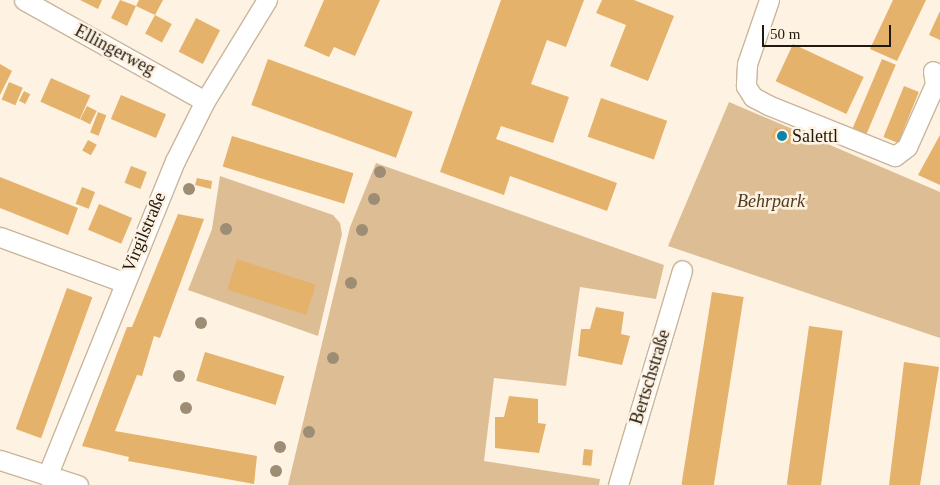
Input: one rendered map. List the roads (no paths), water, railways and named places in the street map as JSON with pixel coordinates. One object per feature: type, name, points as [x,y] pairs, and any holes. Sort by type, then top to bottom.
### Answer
[{"type":"street","name":"Ellingerweg","points":[[24,0],[205,101]]},
{"type":"street","name":"Virgilstraße","points":[[47,476],[123,282],[205,101],[267,0]]},
{"type":"street","points":[[770,0],[747,64],[746,86],[753,97],[768,105],[895,156],[907,147],[935,84],[934,71]]},
{"type":"street","points":[[0,237],[123,282]]},
{"type":"street","name":"Bertschstraße","points":[[618,485],[682,270]]},
{"type":"street","points":[[0,460],[78,485]]},
{"type":"place","name":"Salettl","points":[[782,136]]},
{"type":"park label","name":"Behrpark","points":[[771,201]]}]
